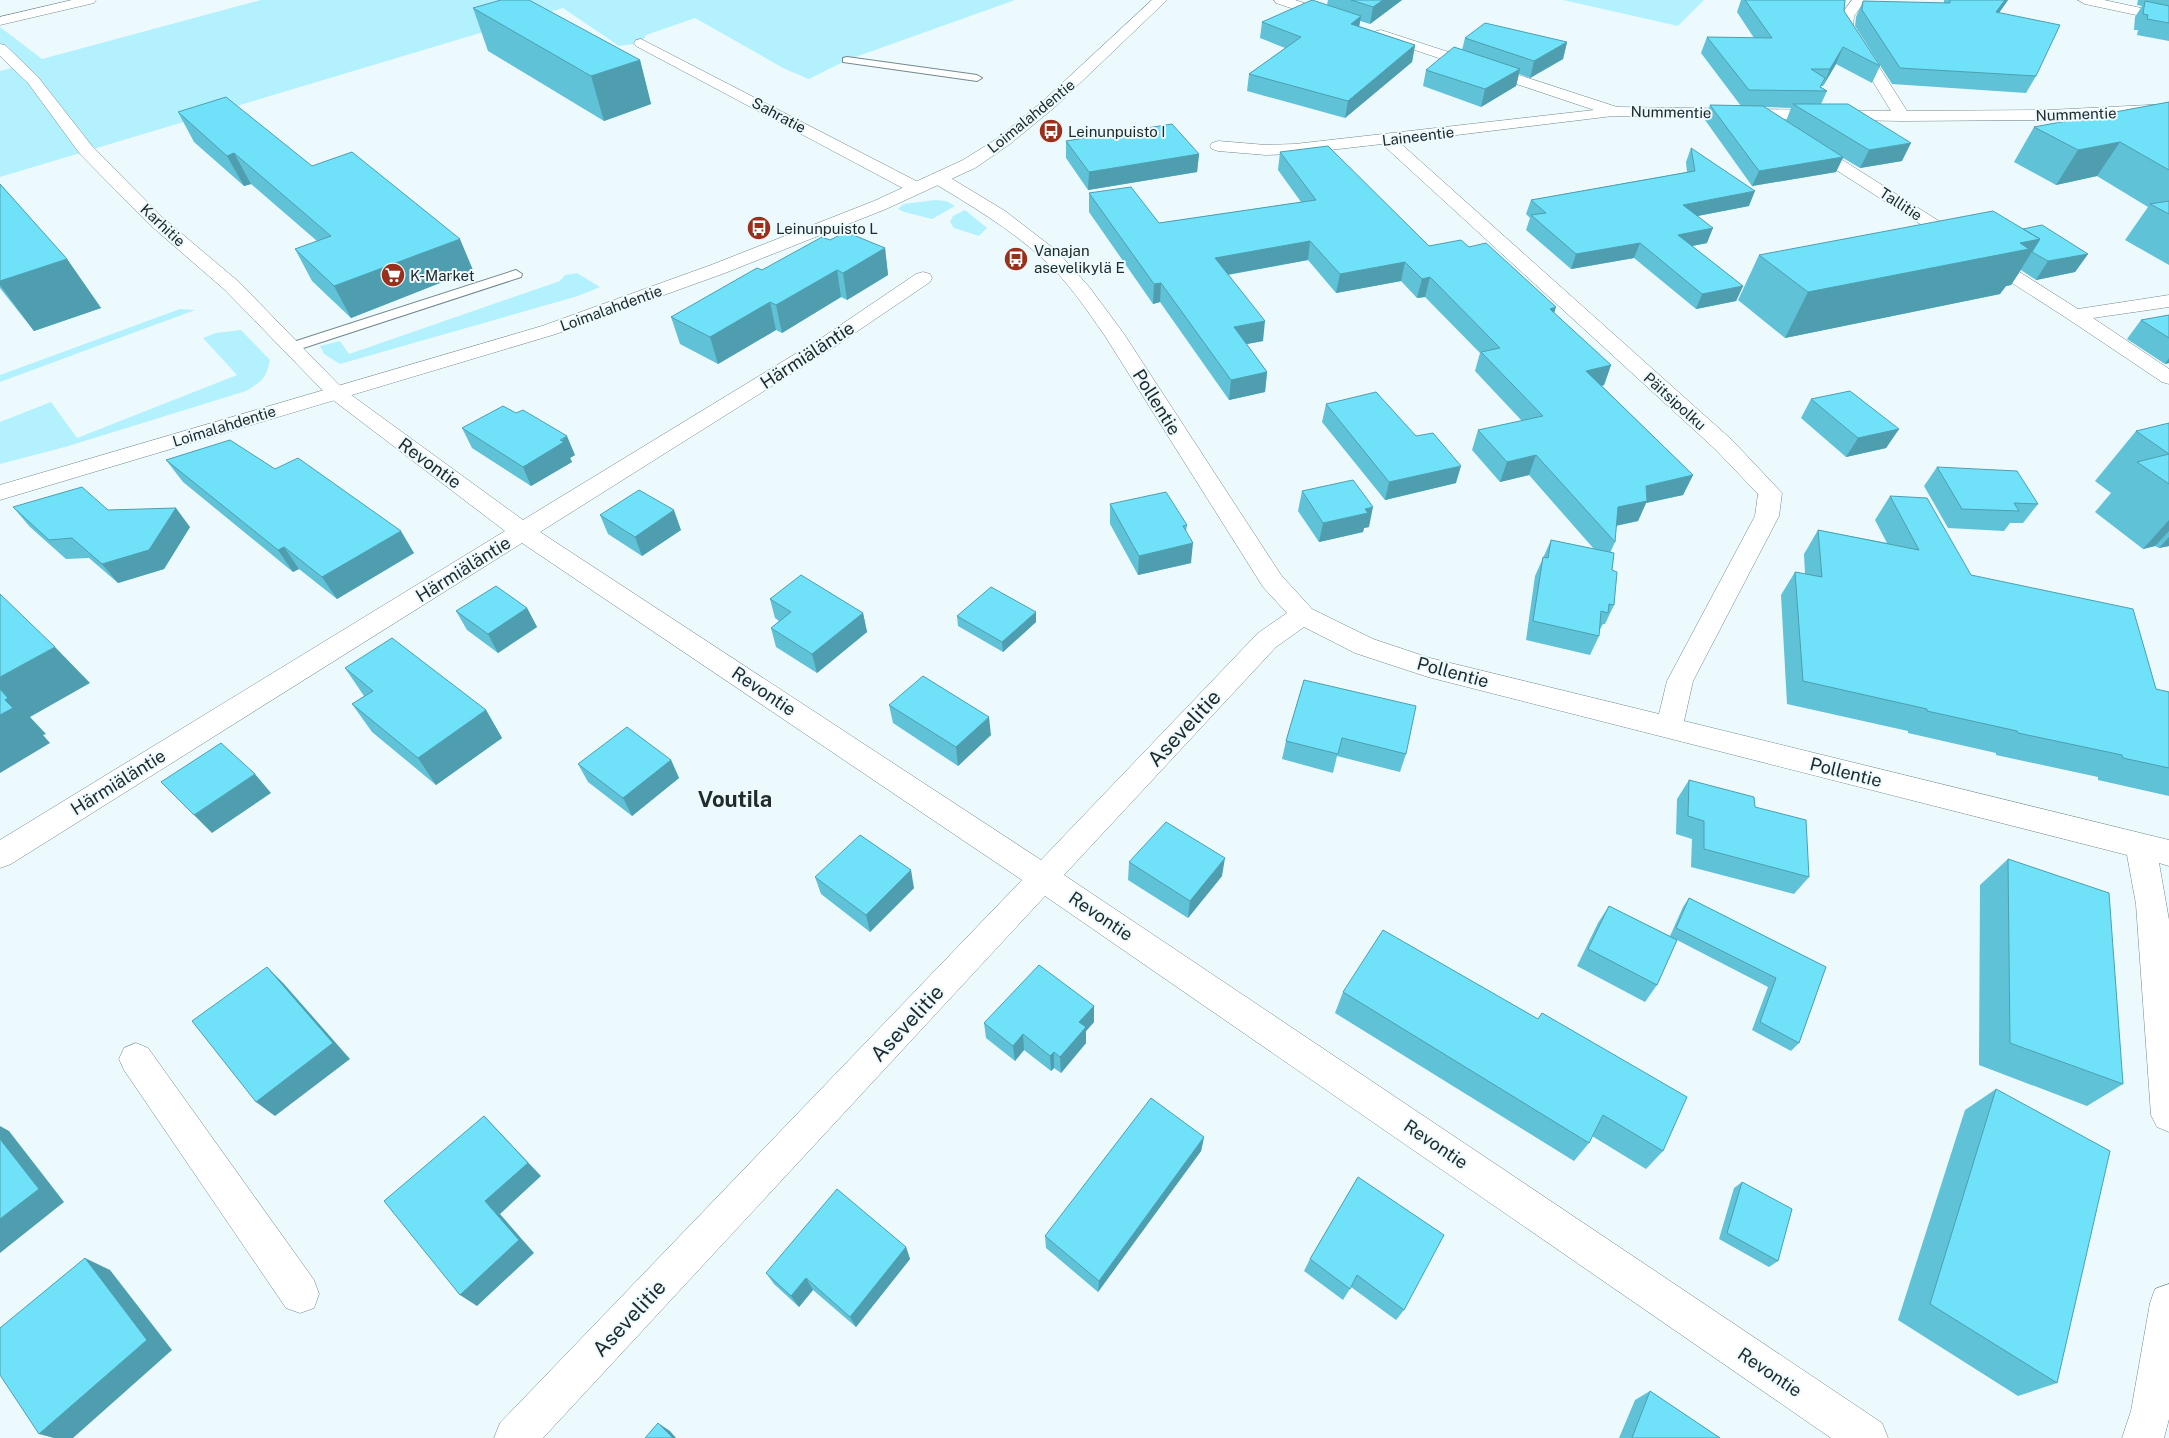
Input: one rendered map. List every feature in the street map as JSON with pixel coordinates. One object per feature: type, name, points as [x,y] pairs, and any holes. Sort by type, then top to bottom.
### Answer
[{"type":"street","points":[[0,21],[89,0]]},
{"type":"street","name":"Loimalahdentie","points":[[0,492],[549,330],[718,269],[880,205],[969,164],[1004,141],[1033,118],[1160,0]]},
{"type":"street","points":[[1859,0],[1847,16],[1846,26],[1902,116]]},
{"type":"street","points":[[2085,0],[2169,18]]},
{"type":"street","points":[[1289,1],[1347,22]]},
{"type":"street","name":"Nummentie","points":[[1365,29],[1616,112],[1902,116],[2049,115],[2169,109]]},
{"type":"street","name":"Sahratie","points":[[641,42],[927,183]]},
{"type":"street","name":"Karhitie","points":[[3,55],[33,80],[86,150],[156,220],[232,286],[336,393]]},
{"type":"street","name":"Laineentie","points":[[1218,146],[1266,150],[1295,149],[1616,112]]},
{"type":"street","name":"Tallitie","points":[[1759,113],[2075,315],[2169,378]]},
{"type":"street","name":"Päitsipolku","points":[[1386,140],[1724,445],[1770,493],[1767,516],[1680,681],[1669,728]]},
{"type":"street","name":"Pollentie","points":[[927,183],[999,216],[1050,255],[1083,292],[1114,334],[1272,581],[1303,615],[1364,646],[1428,667],[2155,850]]},
{"type":"street","name":"Härmiäläntie","points":[[0,855],[830,341],[923,278]]},
{"type":"street","points":[[2075,315],[2169,301]]},
{"type":"street","name":"Revontie","points":[[336,393],[524,532],[1044,878],[1867,1438]]},
{"type":"street","name":"Asevelitie","points":[[515,1438],[1267,640],[1303,615]]},
{"type":"street","points":[[2155,850],[2152,904],[2169,1115]]},
{"type":"street","points":[[136,1059],[300,1294]]},
{"type":"street","points":[[2142,1438],[2151,1411],[2169,1303]]},
{"type":"lane","points":[[847,60],[977,78]]},
{"type":"lane","points":[[292,347],[516,274]]},
{"type":"shaded area","points":[[261,0],[1015,0],[847,60],[809,79],[785,69],[695,18],[646,35],[641,43],[619,46],[563,8],[0,177],[0,71],[25,64],[0,43],[0,27],[42,59]]},
{"type":"shaded area","points":[[1563,0],[1704,0],[1678,26]]},
{"type":"shaded area","points":[[935,200],[946,201],[955,206],[932,219],[898,209],[904,204]]},
{"type":"shaded area","points":[[965,210],[987,228],[979,236],[954,228],[950,222],[953,216]]},
{"type":"shaded area","points":[[577,273],[600,287],[578,296],[340,364],[324,354],[320,346],[340,341],[349,354],[560,281],[565,275]]},
{"type":"shaded area","points":[[180,309],[195,310],[0,382],[0,375]]},
{"type":"shaded area","points":[[241,330],[270,360],[267,371],[262,379],[246,391],[65,447],[0,464],[0,422],[51,402],[77,438],[237,375],[203,338],[216,333]]},
{"type":"building","points":[[501,0],[529,0],[640,60],[591,76],[473,8]]},
{"type":"building","points":[[1312,0],[1361,16],[1351,24],[1415,45],[1348,101],[1249,74],[1301,37],[1262,22]]},
{"type":"building","points":[[1351,0],[1383,0],[1373,7]]},
{"type":"building","points":[[1745,0],[1845,0],[1844,11],[1880,66],[1843,47],[1830,69],[1811,69],[1825,78],[1820,87],[1827,91],[1749,90],[1707,37],[1772,38]]},
{"type":"building","points":[[1950,0],[2005,0],[1996,12],[2060,25],[2036,76],[1900,68],[1862,10],[1863,1],[1950,3]]},
{"type":"building","points":[[2145,1],[2169,6],[2169,23],[2147,19],[2148,15],[2143,14]]},
{"type":"building","points":[[1485,23],[1567,42],[1534,61],[1465,38]]},
{"type":"building","points":[[1454,47],[1520,69],[1485,89],[1426,70]]},
{"type":"building","points":[[226,97],[312,166],[352,152],[460,239],[334,286],[295,249],[331,236],[234,153],[227,156],[178,112]]},
{"type":"building","points":[[2169,102],[2169,170],[2120,142],[2078,150],[2034,127]]},
{"type":"building","points":[[1793,104],[1848,104],[1911,143],[1869,150]]},
{"type":"building","points":[[1710,105],[1763,106],[1843,157],[1759,171]]},
{"type":"building","points":[[1172,124],[1199,154],[1089,172],[1066,141]]},
{"type":"building","points":[[1328,146],[1429,246],[1461,240],[1469,247],[1486,243],[1556,307],[1550,309],[1611,365],[1586,371],[1693,475],[1646,486],[1647,501],[1618,507],[1615,542],[1536,455],[1507,462],[1478,430],[1543,416],[1481,352],[1500,348],[1430,277],[1422,279],[1405,262],[1340,274],[1310,241],[1215,258],[1265,321],[1234,327],[1267,372],[1231,380],[1161,283],[1154,284],[1089,193],[1131,187],[1159,223],[1316,200],[1280,152]]},
{"type":"building","points":[[1691,148],[1755,191],[1683,205],[1713,228],[1678,235],[1743,286],[1702,294],[1640,243],[1576,254],[1531,215],[1546,213],[1531,200],[1695,171]]},
{"type":"building","points":[[0,184],[67,259],[0,281]]},
{"type":"building","points":[[2169,201],[2169,214],[2150,204]]},
{"type":"building","points":[[1993,211],[2040,239],[2020,243],[2029,249],[1808,292],[1759,255]]},
{"type":"building","points":[[2042,225],[2088,254],[2048,261],[2032,252],[2040,239],[2023,229]]},
{"type":"building","points":[[846,232],[885,248],[843,273],[837,270],[776,305],[770,302],[710,337],[671,317],[757,268],[762,270],[822,237],[830,240]]},
{"type":"building","points":[[2169,315],[2169,338],[2141,320]]},
{"type":"building","points":[[1850,391],[1899,429],[1858,438],[1811,399]]},
{"type":"building","points":[[1376,392],[1416,436],[1433,433],[1461,466],[1389,482],[1326,404]]},
{"type":"building","points":[[503,406],[516,413],[523,410],[567,436],[560,440],[564,442],[523,467],[462,428]]},
{"type":"building","points":[[2169,423],[2169,454],[2136,431]]},
{"type":"building","points":[[230,440],[275,469],[298,458],[401,531],[322,577],[284,547],[278,550],[166,460]]},
{"type":"building","points":[[2169,454],[2169,484],[2137,462]]},
{"type":"building","points":[[1937,467],[2017,471],[2038,504],[2014,503],[2019,511],[1962,509]]},
{"type":"building","points":[[1353,480],[1373,507],[1365,509],[1368,513],[1323,523],[1302,491]]},
{"type":"building","points":[[82,487],[108,510],[176,508],[149,550],[102,564],[72,538],[49,540],[13,507]]},
{"type":"building","points":[[639,490],[674,510],[635,537],[600,515]]},
{"type":"building","points":[[1166,492],[1187,525],[1183,526],[1193,543],[1139,556],[1110,504]]},
{"type":"building","points":[[1890,496],[1927,498],[1971,575],[2133,609],[2156,689],[2169,692],[2169,768],[2123,758],[2122,755],[2018,733],[2017,731],[1927,711],[1927,709],[1803,681],[1795,572],[1822,577],[1818,530],[1919,550]]},
{"type":"building","points":[[1551,540],[1614,553],[1612,570],[1617,572],[1614,605],[1609,604],[1608,613],[1601,611],[1599,636],[1533,621],[1543,557],[1548,558]]},
{"type":"building","points":[[801,575],[863,613],[812,654],[771,628],[791,612],[770,599]]},
{"type":"building","points":[[496,586],[527,608],[488,634],[456,611]]},
{"type":"building","points":[[991,587],[1036,612],[1002,642],[957,616]]},
{"type":"building","points":[[0,594],[55,647],[0,677]]},
{"type":"building","points":[[392,638],[486,710],[418,758],[352,704],[373,691],[345,668]]},
{"type":"building","points":[[923,676],[989,717],[956,747],[889,705]]},
{"type":"building","points":[[1304,680],[1416,706],[1406,754],[1342,738],[1338,754],[1286,741]]},
{"type":"building","points":[[0,689],[8,698],[5,700],[13,708],[0,715]]},
{"type":"building","points":[[627,727],[671,760],[623,798],[578,764]]},
{"type":"building","points":[[221,743],[255,774],[194,815],[161,782]]},
{"type":"building","points":[[1689,780],[1754,797],[1755,807],[1806,820],[1809,877],[1704,849],[1704,821],[1688,816]]},
{"type":"building","points":[[1166,822],[1225,858],[1190,901],[1129,862]]},
{"type":"building","points":[[860,835],[911,870],[866,915],[815,877]]},
{"type":"building","points":[[2008,859],[2109,893],[2123,1084],[2010,1043]]},
{"type":"building","points":[[1689,898],[1826,967],[1799,1043],[1760,1022],[1776,978],[1676,928]]},
{"type":"building","points":[[1609,906],[1677,940],[1657,985],[1588,949]]},
{"type":"building","points":[[1383,930],[1538,1019],[1542,1013],[1687,1097],[1663,1151],[1603,1115],[1589,1143],[1343,992]]},
{"type":"building","points":[[1039,965],[1094,1006],[1079,1022],[1086,1027],[1060,1057],[1054,1052],[1050,1056],[1023,1034],[1013,1046],[984,1023]]},
{"type":"building","points":[[267,967],[333,1043],[256,1102],[192,1021]]},
{"type":"building","points":[[1996,1089],[2110,1151],[2057,1383],[1930,1304]]},
{"type":"building","points":[[1151,1098],[1204,1137],[1099,1281],[1045,1236]]},
{"type":"building","points":[[484,1116],[528,1163],[485,1201],[519,1240],[460,1295],[384,1201]]},
{"type":"building","points":[[0,1139],[39,1189],[0,1219]]},
{"type":"building","points":[[1358,1177],[1444,1235],[1404,1310],[1357,1275],[1350,1289],[1310,1259]]},
{"type":"building","points":[[1742,1182],[1792,1209],[1778,1261],[1727,1233]]},
{"type":"building","points":[[837,1189],[906,1247],[850,1317],[806,1278],[791,1296],[766,1273]]},
{"type":"building","points":[[85,1258],[147,1340],[39,1434],[0,1375],[0,1328]]},
{"type":"building","points":[[1650,1391],[1720,1438],[1632,1438]]},
{"type":"building","points":[[658,1423],[673,1438],[645,1438]]},
{"type":"place","name":"Leinunpuisto I","points":[[1051,131]]},
{"type":"place","name":"Leinunpuisto L","points":[[759,228]]},
{"type":"place","name":"Vanajan asevelikylä E","points":[[1016,259]]},
{"type":"place","name":"K-Market","points":[[393,275]]},
{"type":"district","name":"Voutila","points":[[735,799]]}]
